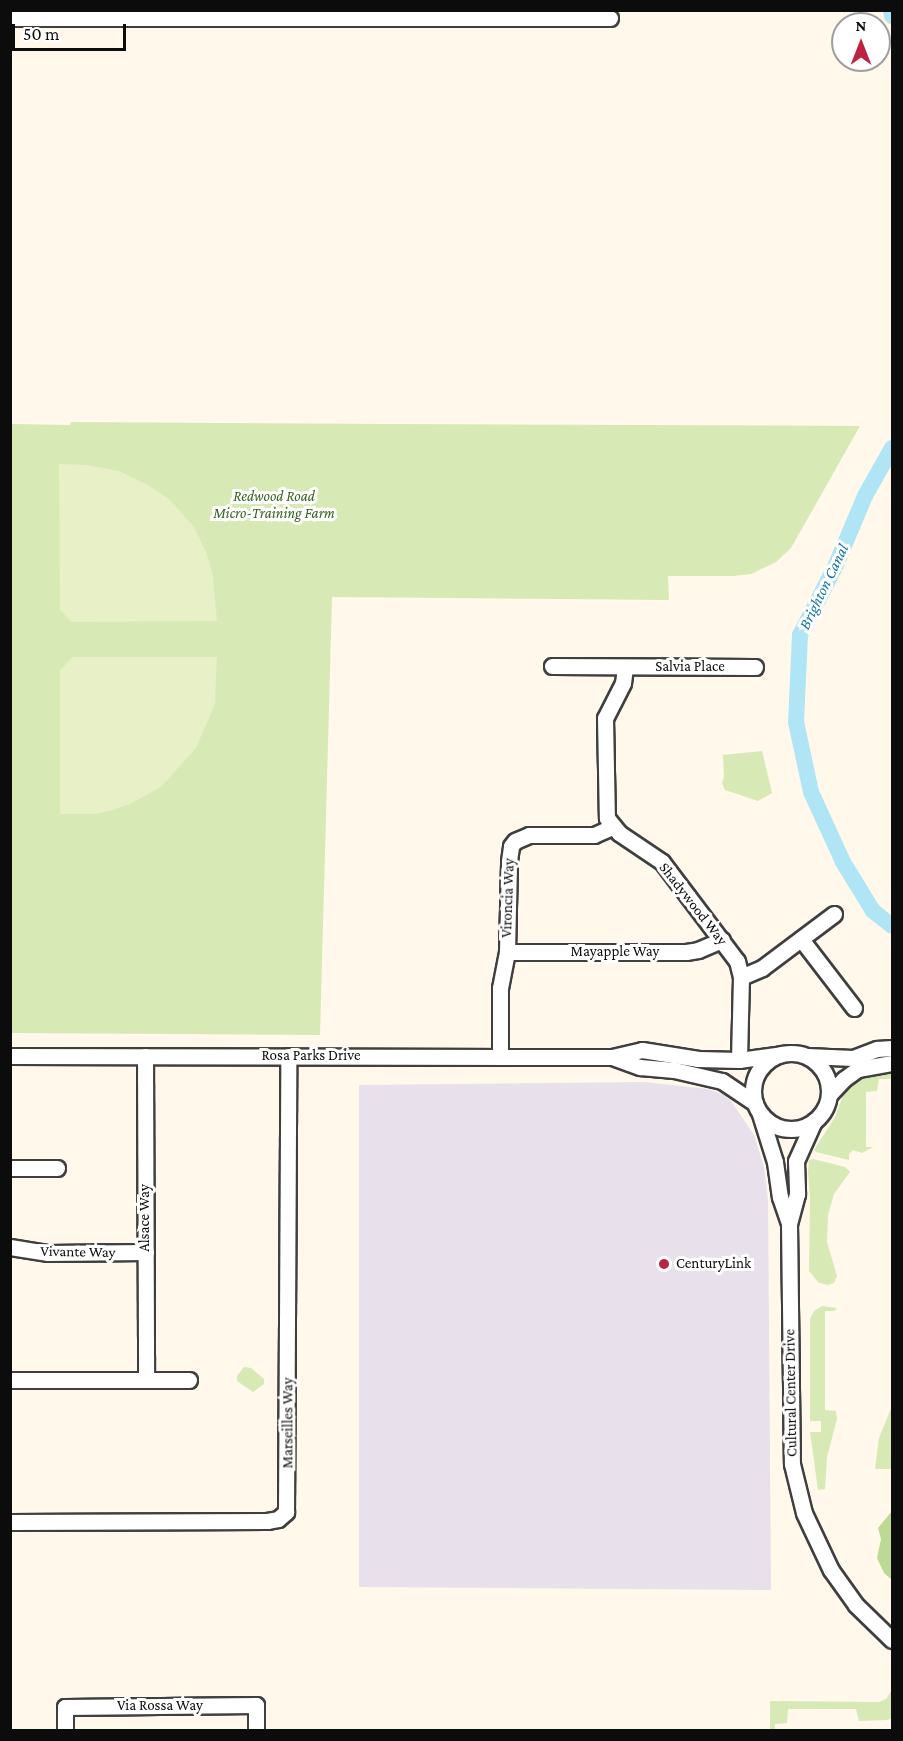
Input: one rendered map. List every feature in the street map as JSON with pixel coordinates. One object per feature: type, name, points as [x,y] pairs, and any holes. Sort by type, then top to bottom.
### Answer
[{"type":"street","points":[[10,18],[610,18]]},
{"type":"street","name":"Salvia Place","points":[[552,666],[755,667]]},
{"type":"street","points":[[612,827],[606,814],[605,718],[623,683],[625,667]]},
{"type":"street","name":"Shadywood Way","points":[[612,827],[662,862],[737,961],[741,977],[739,1060]]},
{"type":"street","name":"Vironcia Way","points":[[500,1057],[500,988],[507,952],[509,853],[515,841],[529,835],[594,835],[612,827]]},
{"type":"street","points":[[741,977],[762,968],[834,914]]},
{"type":"street","points":[[801,939],[854,1008]]},
{"type":"street","name":"Mayapple Way","points":[[507,952],[686,952],[698,950],[722,940]]},
{"type":"street","points":[[892,1048],[843,1059],[782,1054],[773,1058],[758,1072],[754,1082],[757,1107],[766,1119],[784,1129],[805,1126],[814,1122],[826,1105],[829,1095],[844,1079],[858,1069],[892,1064]]},
{"type":"street","name":"Rosa Parks Drive","points":[[10,1056],[612,1057],[642,1050],[698,1059],[739,1060],[782,1054]]},
{"type":"street","points":[[803,1055],[812,1060],[825,1075],[829,1095]]},
{"type":"street","name":"Alsace Way","points":[[145,1056],[146,1380]]},
{"type":"street","name":"Marseilles Way","points":[[10,1522],[267,1521],[278,1519],[286,1512],[288,1502],[288,1056]]},
{"type":"street","name":"Rosa Parks Drive","points":[[612,1057],[640,1067],[674,1070],[722,1081],[757,1107]]},
{"type":"street","name":"Cultural Center Drive","points":[[757,1107],[775,1162],[780,1197],[789,1223]]},
{"type":"street","name":"Cultural Center Drive","points":[[814,1122],[796,1161],[797,1194],[789,1223],[790,1441],[797,1489],[812,1532],[831,1570],[856,1605],[892,1640]]},
{"type":"street","points":[[10,1168],[57,1168]]},
{"type":"street","name":"Vivante Way","points":[[10,1247],[47,1253],[146,1252]]},
{"type":"street","points":[[10,1380],[189,1380]]},
{"type":"street","name":"Via Rossa Way","points":[[65,1731],[65,1707],[256,1706],[256,1731]]},
{"type":"shaded area","points":[[644,1082],[708,1089],[724,1095],[731,1101],[754,1135],[764,1167],[768,1200],[771,1590],[359,1587],[359,1085]]},
{"type":"green space","name":"Redwood Road Micro-Training Farm","points":[[71,422],[860,426],[791,548],[776,562],[751,574],[668,576],[669,600],[332,597],[320,1035],[11,1033],[11,424],[70,425]]},
{"type":"green space","points":[[59,464],[86,465],[119,471],[148,485],[169,499],[194,527],[207,554],[213,576],[217,621],[72,622],[60,610]]},
{"type":"green space","points":[[73,657],[217,657],[215,704],[196,748],[161,787],[130,804],[96,814],[60,814],[60,670]]},
{"type":"green space","points":[[762,751],[772,793],[758,801],[725,790],[722,783],[723,755]]},
{"type":"green space","points":[[892,1070],[892,1079],[879,1079],[877,1091],[866,1092],[866,1147],[873,1147],[862,1153],[853,1150],[849,1154],[849,1160],[816,1152],[814,1150],[835,1117],[846,1087],[858,1076]]},
{"type":"green space","points":[[809,1160],[845,1167],[850,1172],[834,1194],[828,1215],[827,1242],[837,1276],[834,1283],[828,1285],[819,1283],[809,1271],[808,1171]]},
{"type":"green space","points":[[822,1306],[837,1308],[834,1311],[825,1311],[825,1410],[836,1411],[837,1419],[827,1457],[825,1489],[818,1490],[810,1432],[821,1432],[821,1421],[810,1421],[810,1319],[814,1311]]},
{"type":"green space","points":[[244,1367],[251,1368],[264,1379],[264,1384],[253,1392],[237,1381],[237,1376]]},
{"type":"green space","points":[[892,1406],[892,1469],[875,1469],[879,1438]]},
{"type":"green space","points":[[892,1511],[892,1580],[884,1573],[877,1558],[881,1539],[878,1528]]},
{"type":"green space","points":[[892,1690],[892,1718],[887,1720],[859,1721],[856,1709],[788,1709],[787,1723],[775,1724],[775,1730],[770,1730],[770,1701],[879,1702],[886,1699]]},
{"type":"waterway","name":"Brighton Canal","points":[[891,10],[892,16]]},
{"type":"waterway","name":"Brighton Canal","points":[[892,448],[865,496],[835,567],[800,635],[796,722],[811,792],[843,862],[873,911],[892,926]]},
{"type":"place","name":"CenturyLink","points":[[664,1264]]}]
